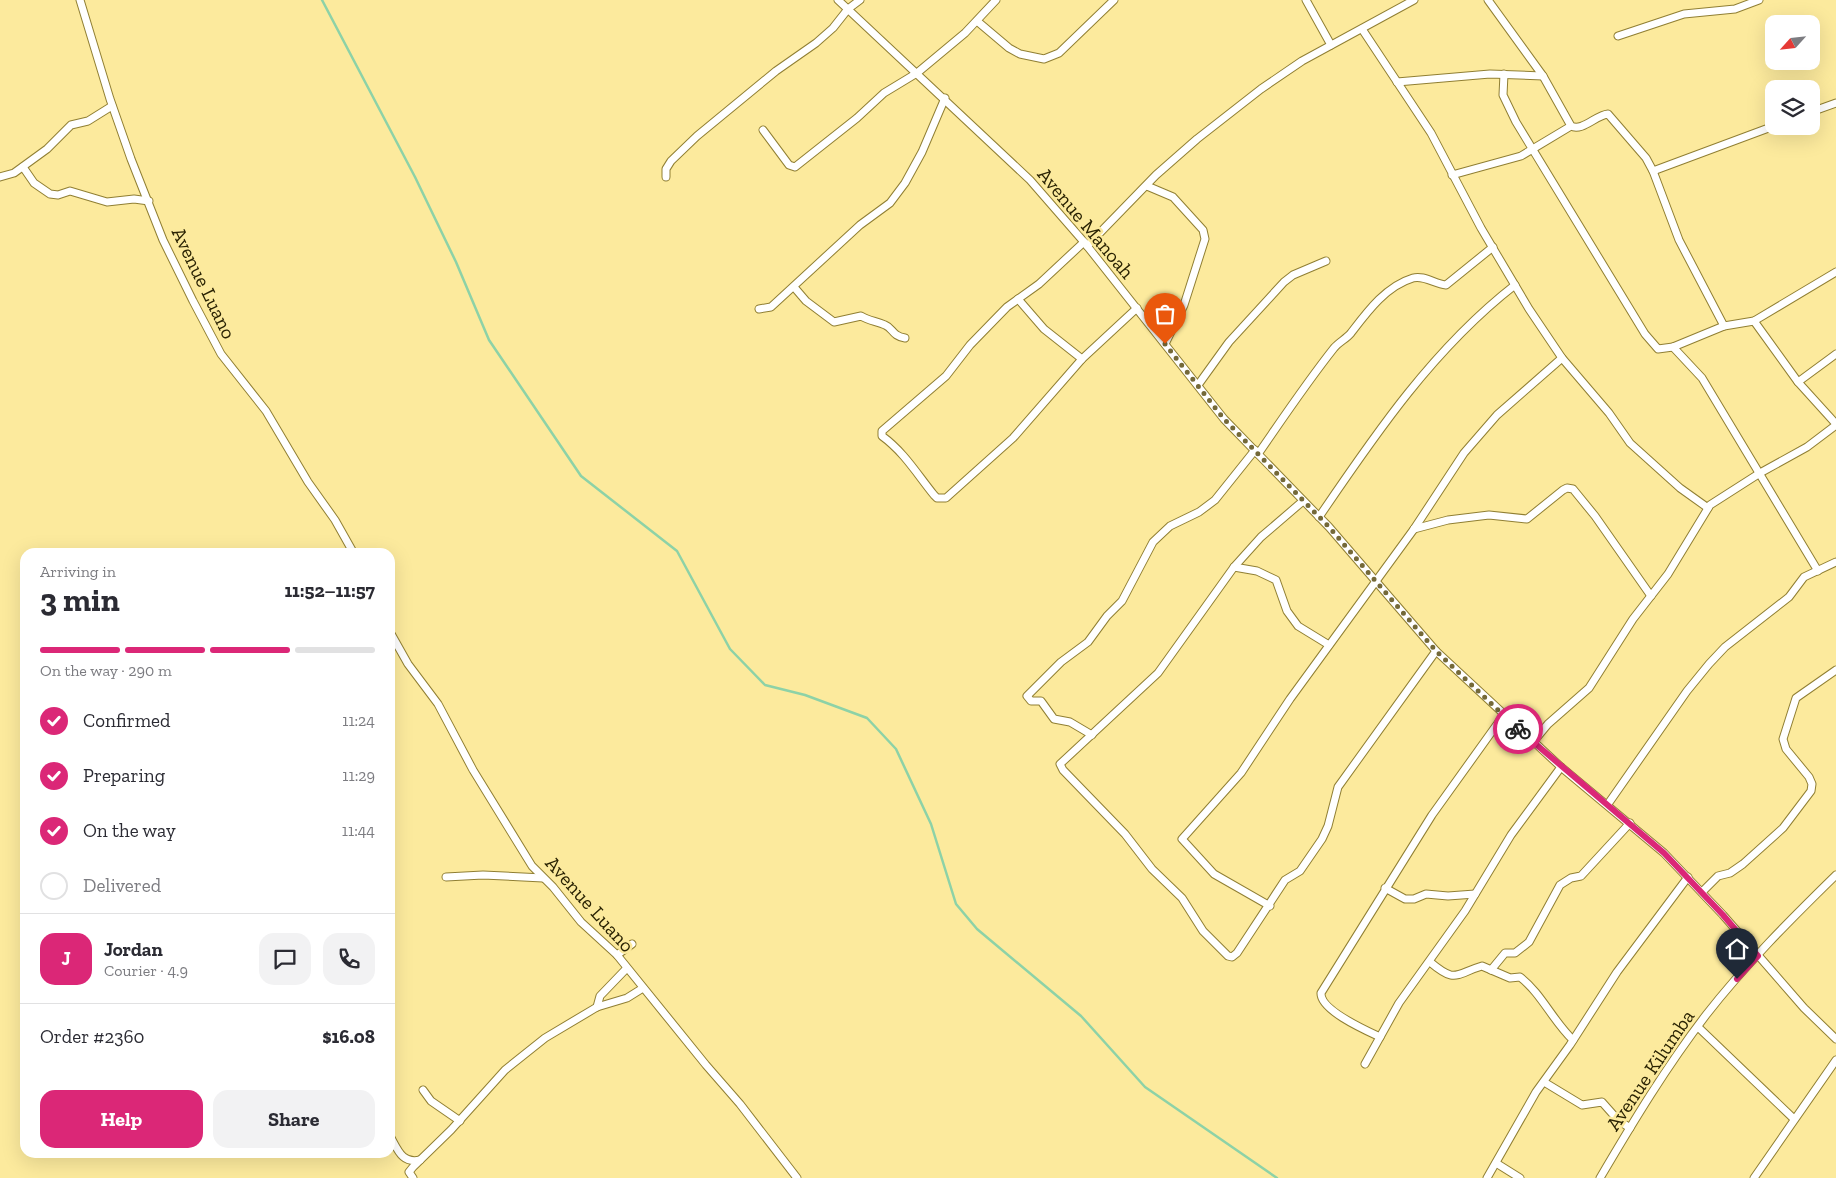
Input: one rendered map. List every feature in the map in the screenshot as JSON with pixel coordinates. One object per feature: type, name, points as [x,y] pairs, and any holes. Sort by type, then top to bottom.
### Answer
[{"type":"street","name":"Avenue Luano","points":[[80,0],[112,106],[163,240],[221,354],[266,411],[303,475],[335,520],[351,548]]},
{"type":"street","name":"Avenue Manoah","points":[[838,0],[945,98],[1030,180],[1086,244],[1224,419],[1319,518],[1436,651],[1503,716],[1561,767],[1630,823],[1688,877],[1804,1008],[1836,1039]]},
{"type":"street","points":[[666,177],[666,169],[671,161],[697,136],[776,71],[816,43],[833,28],[848,9],[860,0]]},
{"type":"street","points":[[763,130],[794,167],[857,118],[879,97],[917,73],[977,21],[996,0]]},
{"type":"street","points":[[977,21],[1020,54],[1044,59],[1059,53],[1114,0]]},
{"type":"street","points":[[1306,0],[1331,45]]},
{"type":"street","points":[[1136,308],[1082,359],[1013,438],[951,495],[941,499],[934,496],[907,458],[881,432],[946,376],[976,339],[1018,299],[1039,284],[1086,244],[1147,186],[1156,175],[1196,139],[1290,68],[1414,0]]},
{"type":"street","points":[[1488,0],[1543,76],[1571,126]]},
{"type":"street","points":[[1618,36],[1684,14],[1735,9],[1759,0]]},
{"type":"street","points":[[1362,29],[1431,133],[1492,247],[1562,358],[1609,413],[1630,443],[1680,488],[1708,508]]},
{"type":"street","points":[[1397,82],[1504,74],[1543,76]]},
{"type":"street","points":[[1504,74],[1503,95],[1506,102],[1533,150],[1652,343],[1658,349],[1673,346],[1724,326],[1754,321],[1836,272]]},
{"type":"street","points":[[759,310],[771,307],[860,225],[895,197],[922,152],[945,98]]},
{"type":"street","points":[[1820,109],[1836,103]]},
{"type":"street","points":[[0,177],[14,174],[46,150],[71,125],[88,121],[112,106]]},
{"type":"street","points":[[1452,175],[1506,161],[1533,150],[1571,126],[1579,127],[1602,115],[1608,114],[1646,158],[1653,171],[1679,240],[1724,326]]},
{"type":"street","points":[[1653,171],[1765,129]]},
{"type":"street","points":[[23,167],[34,183],[50,194],[58,195],[70,191],[107,202],[134,199],[149,201]]},
{"type":"street","points":[[1147,186],[1173,197],[1203,230],[1205,239],[1184,305],[1165,344]]},
{"type":"street","points":[[1092,735],[1070,722],[1054,719],[1041,701],[1031,701],[1027,696],[1061,662],[1088,642],[1107,616],[1122,601],[1153,542],[1170,526],[1199,512],[1215,500],[1256,452],[1339,342],[1349,336],[1372,306],[1387,294],[1414,278],[1423,278],[1435,284],[1446,284],[1492,247]]},
{"type":"street","points":[[1198,385],[1229,342],[1284,282],[1293,275],[1326,262]]},
{"type":"street","points":[[1319,518],[1344,479],[1410,390],[1489,305],[1515,285]]},
{"type":"street","points":[[794,287],[806,301],[834,322],[861,316],[872,322],[886,325],[894,335],[905,338]]},
{"type":"street","points":[[1018,299],[1044,329],[1082,359]]},
{"type":"street","points":[[1533,742],[1548,724],[1589,688],[1633,619],[1692,539],[1708,508],[1760,473],[1807,447],[1836,424],[1798,382],[1754,321]]},
{"type":"street","points":[[1673,346],[1697,370],[1760,473],[1780,511],[1818,571]]},
{"type":"street","points":[[1798,382],[1836,354]]},
{"type":"street","points":[[1270,906],[1214,874],[1182,839],[1241,772],[1375,580],[1414,529],[1464,453],[1488,425],[1562,358]]},
{"type":"street","points":[[1414,529],[1448,520],[1489,516],[1527,519],[1563,490],[1573,489],[1595,516],[1651,596]]},
{"type":"street","points":[[1303,501],[1261,537],[1234,567],[1158,672],[1062,761],[1061,767],[1126,834],[1147,863],[1182,898],[1203,931],[1228,956],[1232,957],[1237,953],[1270,906],[1285,880],[1300,871],[1322,840],[1328,826],[1338,787],[1436,651]]},
{"type":"street","points":[[1608,804],[1687,691],[1709,664],[1737,636],[1789,597],[1804,577],[1836,562]]},
{"type":"street","points":[[1234,567],[1258,571],[1276,580],[1287,611],[1298,626],[1329,645]]},
{"type":"street","name":"Avenue Luano","points":[[395,641],[408,664],[438,704],[469,763],[528,859],[543,878],[554,887],[581,922],[617,955],[740,1104],[797,1178]]},
{"type":"street","points":[[1702,892],[1718,876],[1730,873],[1743,864],[1783,828],[1811,791],[1812,784],[1809,777],[1786,750],[1783,740],[1796,698],[1836,670]]},
{"type":"street","points":[[1380,1037],[1338,1015],[1321,998],[1321,993],[1339,968],[1385,888],[1432,814],[1503,716]]},
{"type":"street","points":[[1365,1064],[1399,1004],[1430,962],[1511,835],[1561,767]]},
{"type":"street","points":[[1492,970],[1505,953],[1515,952],[1529,942],[1560,885],[1571,878],[1581,876],[1630,823]]},
{"type":"street","points":[[446,877],[483,875],[543,878]]},
{"type":"street","name":"Avenue Kilumba","points":[[1600,1178],[1656,1086],[1698,1027],[1758,956],[1836,875]]},
{"type":"street","points":[[1487,1178],[1544,1082],[1617,972],[1688,877]]},
{"type":"street","points":[[1385,888],[1405,899],[1414,899],[1426,894],[1448,896],[1475,894]]},
{"type":"street","points":[[617,955],[632,944]]},
{"type":"street","points":[[1430,962],[1439,970],[1456,976],[1482,966],[1510,978],[1520,977],[1528,983],[1560,1027],[1573,1040]]},
{"type":"street","points":[[597,1006],[600,996],[626,968]]},
{"type":"street","points":[[413,1178],[409,1172],[515,1062],[557,1030],[597,1006],[627,998],[643,988]]},
{"type":"street","points":[[1698,1027],[1794,1119]]},
{"type":"street","points":[[1754,1178],[1836,1060]]},
{"type":"street","points":[[1544,1082],[1582,1105],[1602,1102],[1618,1120],[1630,1128]]},
{"type":"street","points":[[423,1090],[430,1101],[452,1118],[460,1121]]},
{"type":"street","points":[[395,1144],[405,1160],[410,1162],[420,1160]]},
{"type":"street","points":[[1496,1163],[1520,1178]]},
{"type":"waterway","points":[[322,0],[415,177],[456,262],[489,340],[581,476],[677,551],[730,649],[765,685],[805,695],[867,718],[896,749],[931,824],[956,904],[977,929],[1081,1016],[1145,1087],[1277,1178]]},
{"type":"way so far","points":[[1165,344],[1224,419],[1329,527],[1436,651],[1461,677],[1518,729]]},
{"type":"route","points":[[1518,729],[1664,853],[1723,915],[1758,956],[1737,979]]}]
